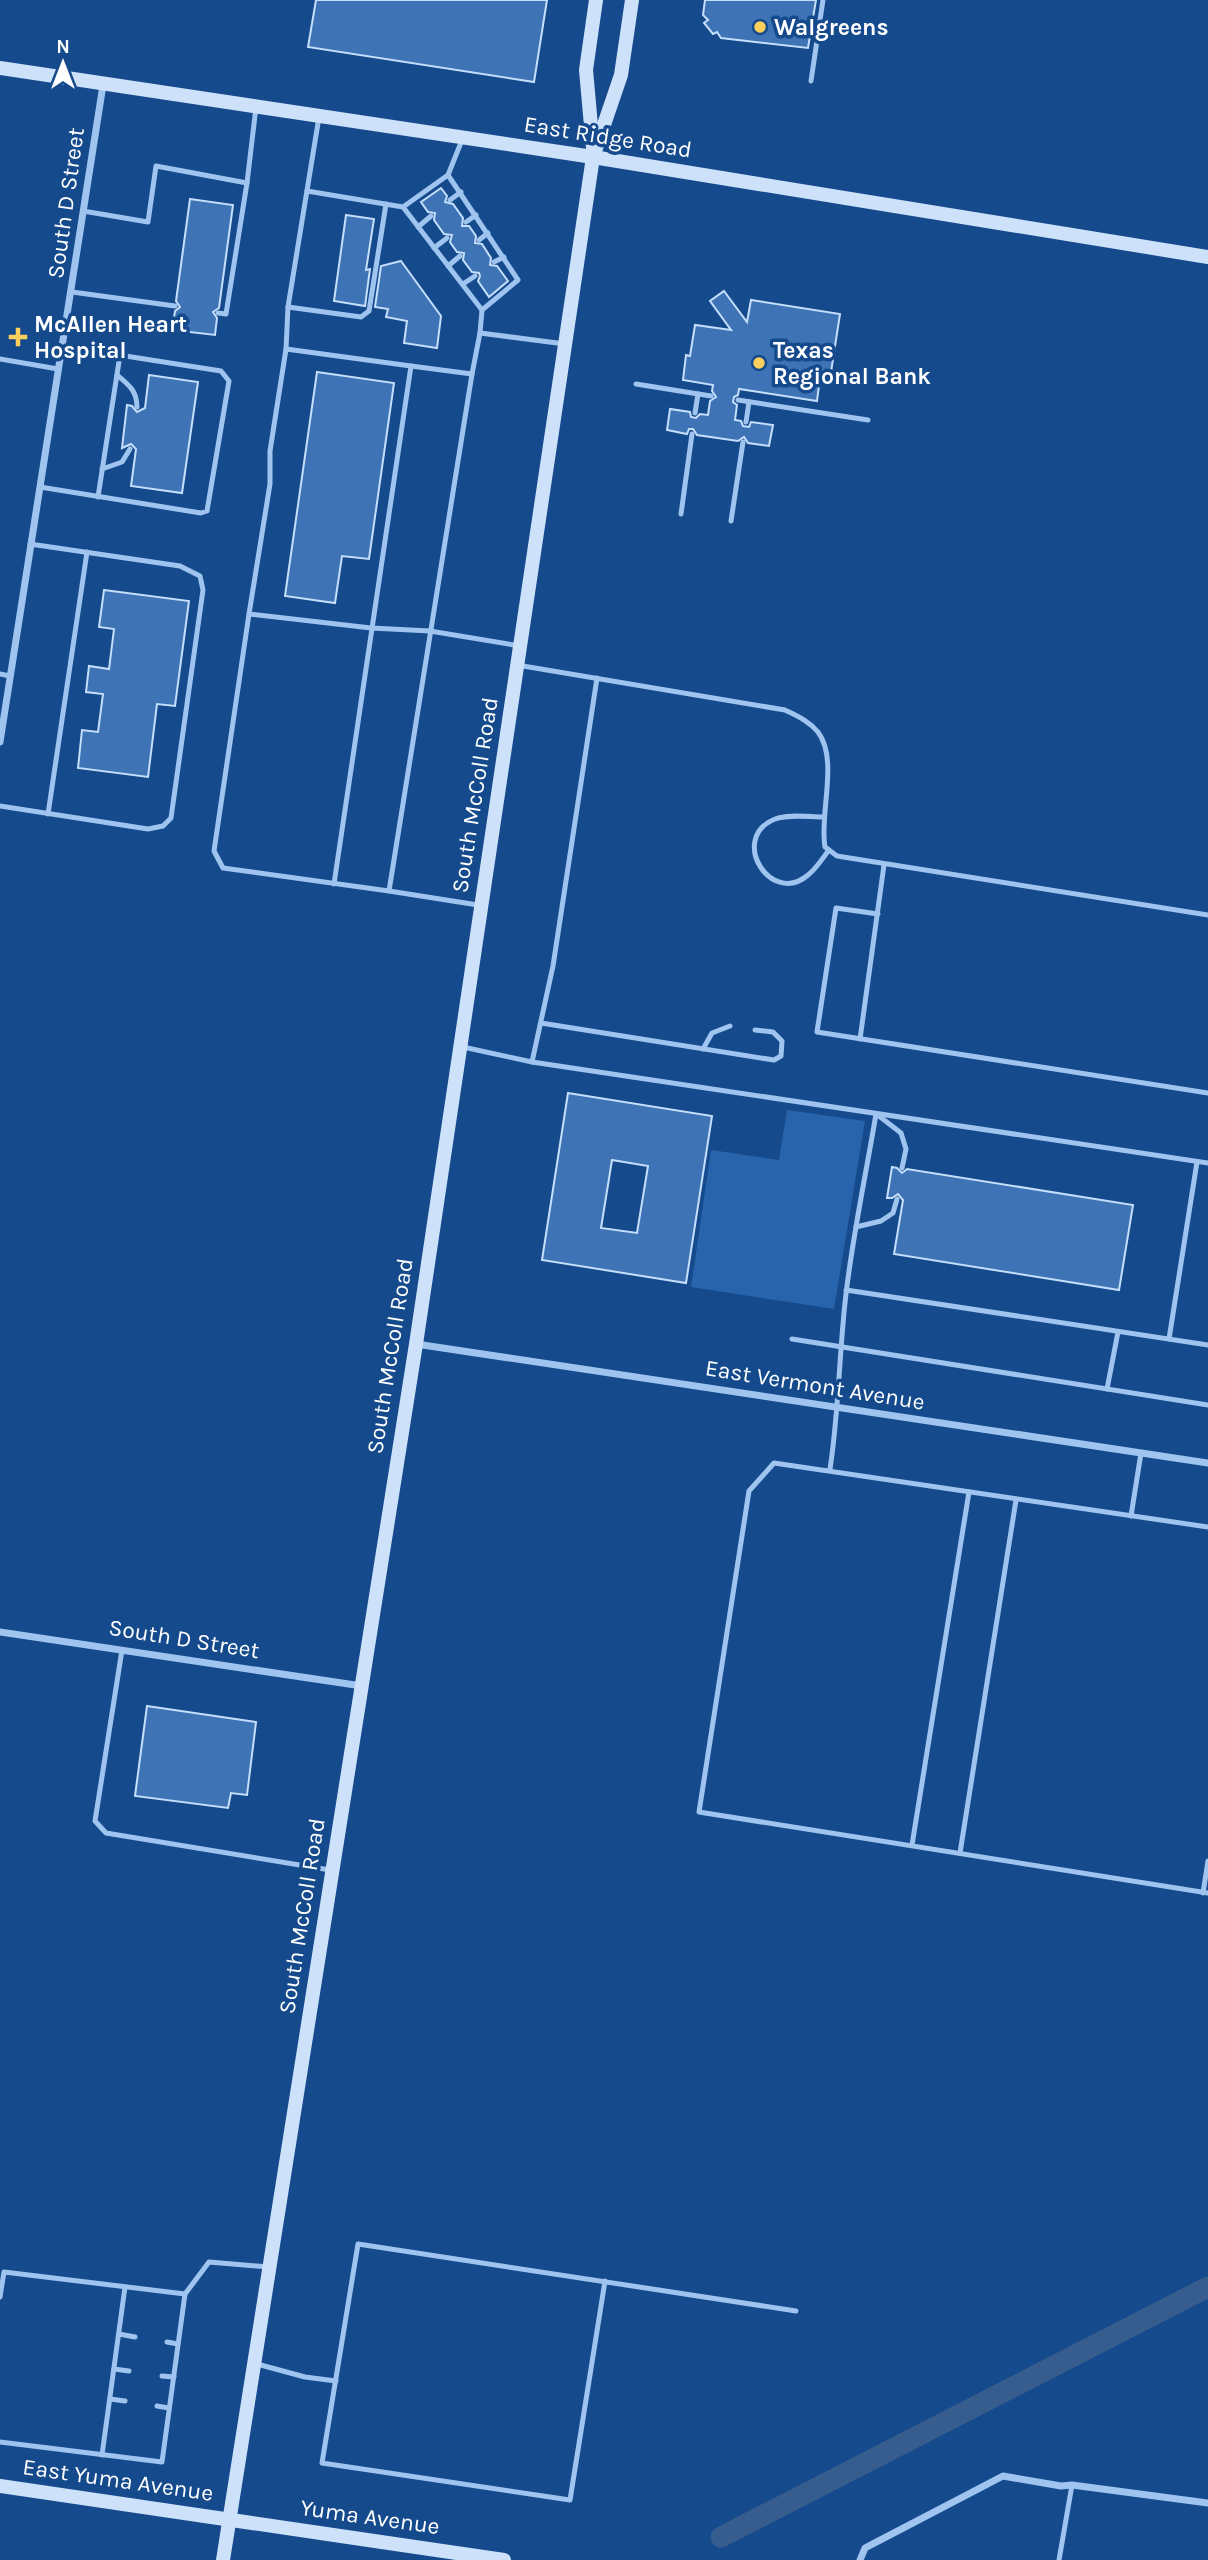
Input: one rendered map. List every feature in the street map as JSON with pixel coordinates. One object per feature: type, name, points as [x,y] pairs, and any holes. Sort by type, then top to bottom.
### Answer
[{"type":"street","name":"South McColl Road","points":[[593,157],[586,71],[597,0]]},
{"type":"street","name":"South McColl Road","points":[[223,2560],[416,1344],[593,157],[621,75],[632,0]]},
{"type":"street","name":"East Ridge Road","points":[[0,68],[593,157],[1208,257]]},
{"type":"street","name":"South D Street","points":[[0,742],[103,85]]},
{"type":"street","name":"East Vermont Avenue","points":[[416,1344],[1208,1464]]},
{"type":"street","name":"South D Street","points":[[0,1632],[362,1686]]},
{"type":"street","points":[[860,2560],[865,2548],[1003,2476],[1061,2486],[1072,2485],[1208,2503]]},
{"type":"street","name":"East Yuma Avenue","points":[[0,2486],[230,2520]]},
{"type":"street","name":"Yuma Avenue","points":[[230,2520],[504,2560]]},
{"type":"lane","points":[[811,81],[823,0]]},
{"type":"lane","points":[[218,313],[226,314],[256,107]]},
{"type":"lane","points":[[319,116],[288,307],[286,349],[270,451],[270,484],[214,851],[223,868],[481,906]]},
{"type":"lane","points":[[403,207],[448,175],[463,137]]},
{"type":"lane","points":[[83,211],[148,222],[156,166],[247,183]]},
{"type":"lane","points":[[448,175],[518,280],[482,310]]},
{"type":"lane","points":[[307,191],[403,207],[482,310],[389,891]]},
{"type":"lane","points":[[450,200],[461,192]]},
{"type":"lane","points":[[288,307],[361,317],[369,311],[386,204]]},
{"type":"lane","points":[[466,222],[476,215]]},
{"type":"lane","points":[[418,227],[431,216]]},
{"type":"lane","points":[[479,240],[488,233]]},
{"type":"lane","points":[[434,248],[447,238]]},
{"type":"lane","points":[[448,266],[460,256]]},
{"type":"lane","points":[[494,262],[504,257]]},
{"type":"lane","points":[[463,284],[475,276]]},
{"type":"lane","points":[[72,292],[175,306]]},
{"type":"lane","points":[[480,333],[565,344]]},
{"type":"lane","points":[[40,487],[201,513],[207,511],[229,381],[221,370],[62,346]]},
{"type":"lane","points":[[286,349],[472,374]]},
{"type":"lane","points":[[98,496],[120,355]]},
{"type":"lane","points":[[0,359],[58,369]]},
{"type":"lane","points":[[334,884],[411,366]]},
{"type":"lane","points":[[117,375],[132,388],[137,397],[137,407]]},
{"type":"lane","points":[[636,384],[711,396]]},
{"type":"lane","points":[[695,413],[698,394]]},
{"type":"lane","points":[[738,400],[868,420]]},
{"type":"lane","points":[[746,422],[749,402]]},
{"type":"lane","points":[[681,514],[692,434]]},
{"type":"lane","points":[[731,521],[743,442]]},
{"type":"lane","points":[[102,469],[122,462],[130,449]]},
{"type":"lane","points":[[0,806],[148,829],[163,826],[171,818],[203,590],[200,576],[180,566],[30,544]]},
{"type":"lane","points":[[48,814],[88,552]]},
{"type":"lane","points":[[249,614],[371,628],[430,631],[520,646]]},
{"type":"lane","points":[[517,665],[785,710],[808,722],[819,733],[825,749],[828,768],[822,830],[825,847],[837,856],[1208,915]]},
{"type":"lane","points":[[0,674],[10,676]]},
{"type":"lane","points":[[532,1062],[553,966],[597,678]]},
{"type":"lane","points":[[823,817],[775,819],[762,828],[755,840],[754,853],[759,868],[772,880],[789,883],[806,878],[829,850]]},
{"type":"lane","points":[[860,1039],[884,865]]},
{"type":"lane","points":[[878,914],[835,908],[817,1032],[1208,1093]]},
{"type":"lane","points":[[541,1023],[774,1060],[781,1056],[782,1041],[773,1032],[755,1030]]},
{"type":"lane","points":[[703,1049],[712,1034],[730,1026]]},
{"type":"lane","points":[[460,1046],[532,1062],[1208,1163]]},
{"type":"lane","points":[[876,1114],[901,1133],[906,1149],[902,1168]]},
{"type":"lane","points":[[830,1469],[835,1437],[835,1407],[846,1290],[876,1114]]},
{"type":"lane","points":[[1169,1339],[1197,1162]]},
{"type":"lane","points":[[856,1227],[881,1221],[893,1213],[897,1199]]},
{"type":"lane","points":[[846,1290],[1208,1345]]},
{"type":"lane","points":[[1107,1389],[1118,1332]]},
{"type":"lane","points":[[792,1339],[1208,1405]]},
{"type":"lane","points":[[1131,1516],[1141,1453]]},
{"type":"lane","points":[[1208,1527],[774,1462],[748,1491],[699,1812],[1206,1893],[1208,1861]]},
{"type":"lane","points":[[912,1844],[969,1492]]},
{"type":"lane","points":[[960,1853],[1016,1500]]},
{"type":"lane","points":[[122,1650],[95,1822],[106,1833],[332,1871]]},
{"type":"lane","points":[[605,2281],[570,2500],[322,2463],[358,2244],[605,2281],[796,2311]]},
{"type":"lane","points":[[0,2442],[162,2462],[185,2294],[209,2262],[269,2267]]},
{"type":"lane","points":[[0,2297],[4,2272],[185,2294]]},
{"type":"lane","points":[[102,2455],[125,2287]]},
{"type":"lane","points":[[119,2334],[135,2337]]},
{"type":"lane","points":[[167,2342],[178,2344]]},
{"type":"lane","points":[[254,2363],[305,2377],[336,2381]]},
{"type":"lane","points":[[114,2369],[129,2371]]},
{"type":"lane","points":[[162,2376],[173,2377]]},
{"type":"lane","points":[[110,2399],[125,2401]]},
{"type":"lane","points":[[157,2406],[169,2408]]},
{"type":"lane","points":[[1059,2560],[1072,2485]]},
{"type":"shaded area","points":[[787,1110],[865,1121],[834,1309],[691,1287],[711,1150],[779,1160]]},
{"type":"building","points":[[316,0],[547,0],[534,82],[308,47]]},
{"type":"building","name":"Walgreens","points":[[705,0],[816,0],[808,48],[721,38],[717,32],[713,34],[704,23],[708,20],[703,15]]},
{"type":"building","points":[[441,188],[447,196],[445,202],[453,204],[463,218],[462,226],[469,226],[476,236],[475,243],[482,244],[491,258],[490,265],[497,266],[508,281],[489,297],[478,281],[479,273],[472,272],[463,260],[464,253],[457,252],[450,242],[452,235],[444,234],[434,220],[435,213],[428,212],[421,202]]},
{"type":"building","points":[[190,199],[233,205],[219,308],[213,312],[217,318],[215,335],[172,330],[175,311],[180,307],[176,301]]},
{"type":"building","points":[[346,215],[374,219],[366,270],[370,269],[365,306],[334,301]]},
{"type":"building","points":[[401,261],[441,316],[437,348],[404,343],[407,321],[386,317],[388,309],[375,307],[381,266]]},
{"type":"building","name":"Texas Regional Bank","points":[[724,291],[747,322],[751,300],[840,314],[831,372],[821,370],[817,401],[739,389],[738,395],[734,397],[733,402],[737,405],[735,420],[741,421],[743,426],[749,427],[751,422],[773,425],[769,446],[748,443],[744,437],[738,441],[697,435],[693,429],[689,429],[687,434],[667,430],[670,409],[690,412],[691,417],[696,418],[700,414],[708,415],[710,401],[716,397],[712,391],[713,385],[683,380],[686,355],[690,356],[695,325],[731,330],[710,301]]},
{"type":"building","points":[[317,372],[394,383],[369,559],[342,556],[335,603],[285,596]]},
{"type":"building","points":[[149,375],[198,382],[182,493],[131,486],[136,449],[131,444],[122,448],[127,405],[137,412],[145,408]]},
{"type":"building","points":[[104,590],[189,601],[175,706],[157,704],[148,777],[78,768],[82,730],[98,732],[103,694],[86,692],[89,666],[109,669],[114,629],[99,627]]},
{"type":"building","points":[[568,1093],[712,1116],[686,1283],[542,1260]],"holes":[[[612,1160],[648,1166],[637,1233],[601,1228]]]},
{"type":"building","points":[[892,1167],[902,1173],[907,1169],[1133,1205],[1119,1290],[894,1254],[903,1200],[898,1194],[887,1198]]},
{"type":"building","points":[[147,1706],[256,1722],[247,1795],[231,1793],[228,1808],[135,1796]]},
{"type":"waterway","points":[[721,2537],[1208,2287]]},
{"type":"place","name":"Walgreens","points":[[760,27]]},
{"type":"place","name":"McAllen Heart Hospital","points":[[18,337]]},
{"type":"place","name":"Texas Regional Bank","points":[[759,363]]}]
